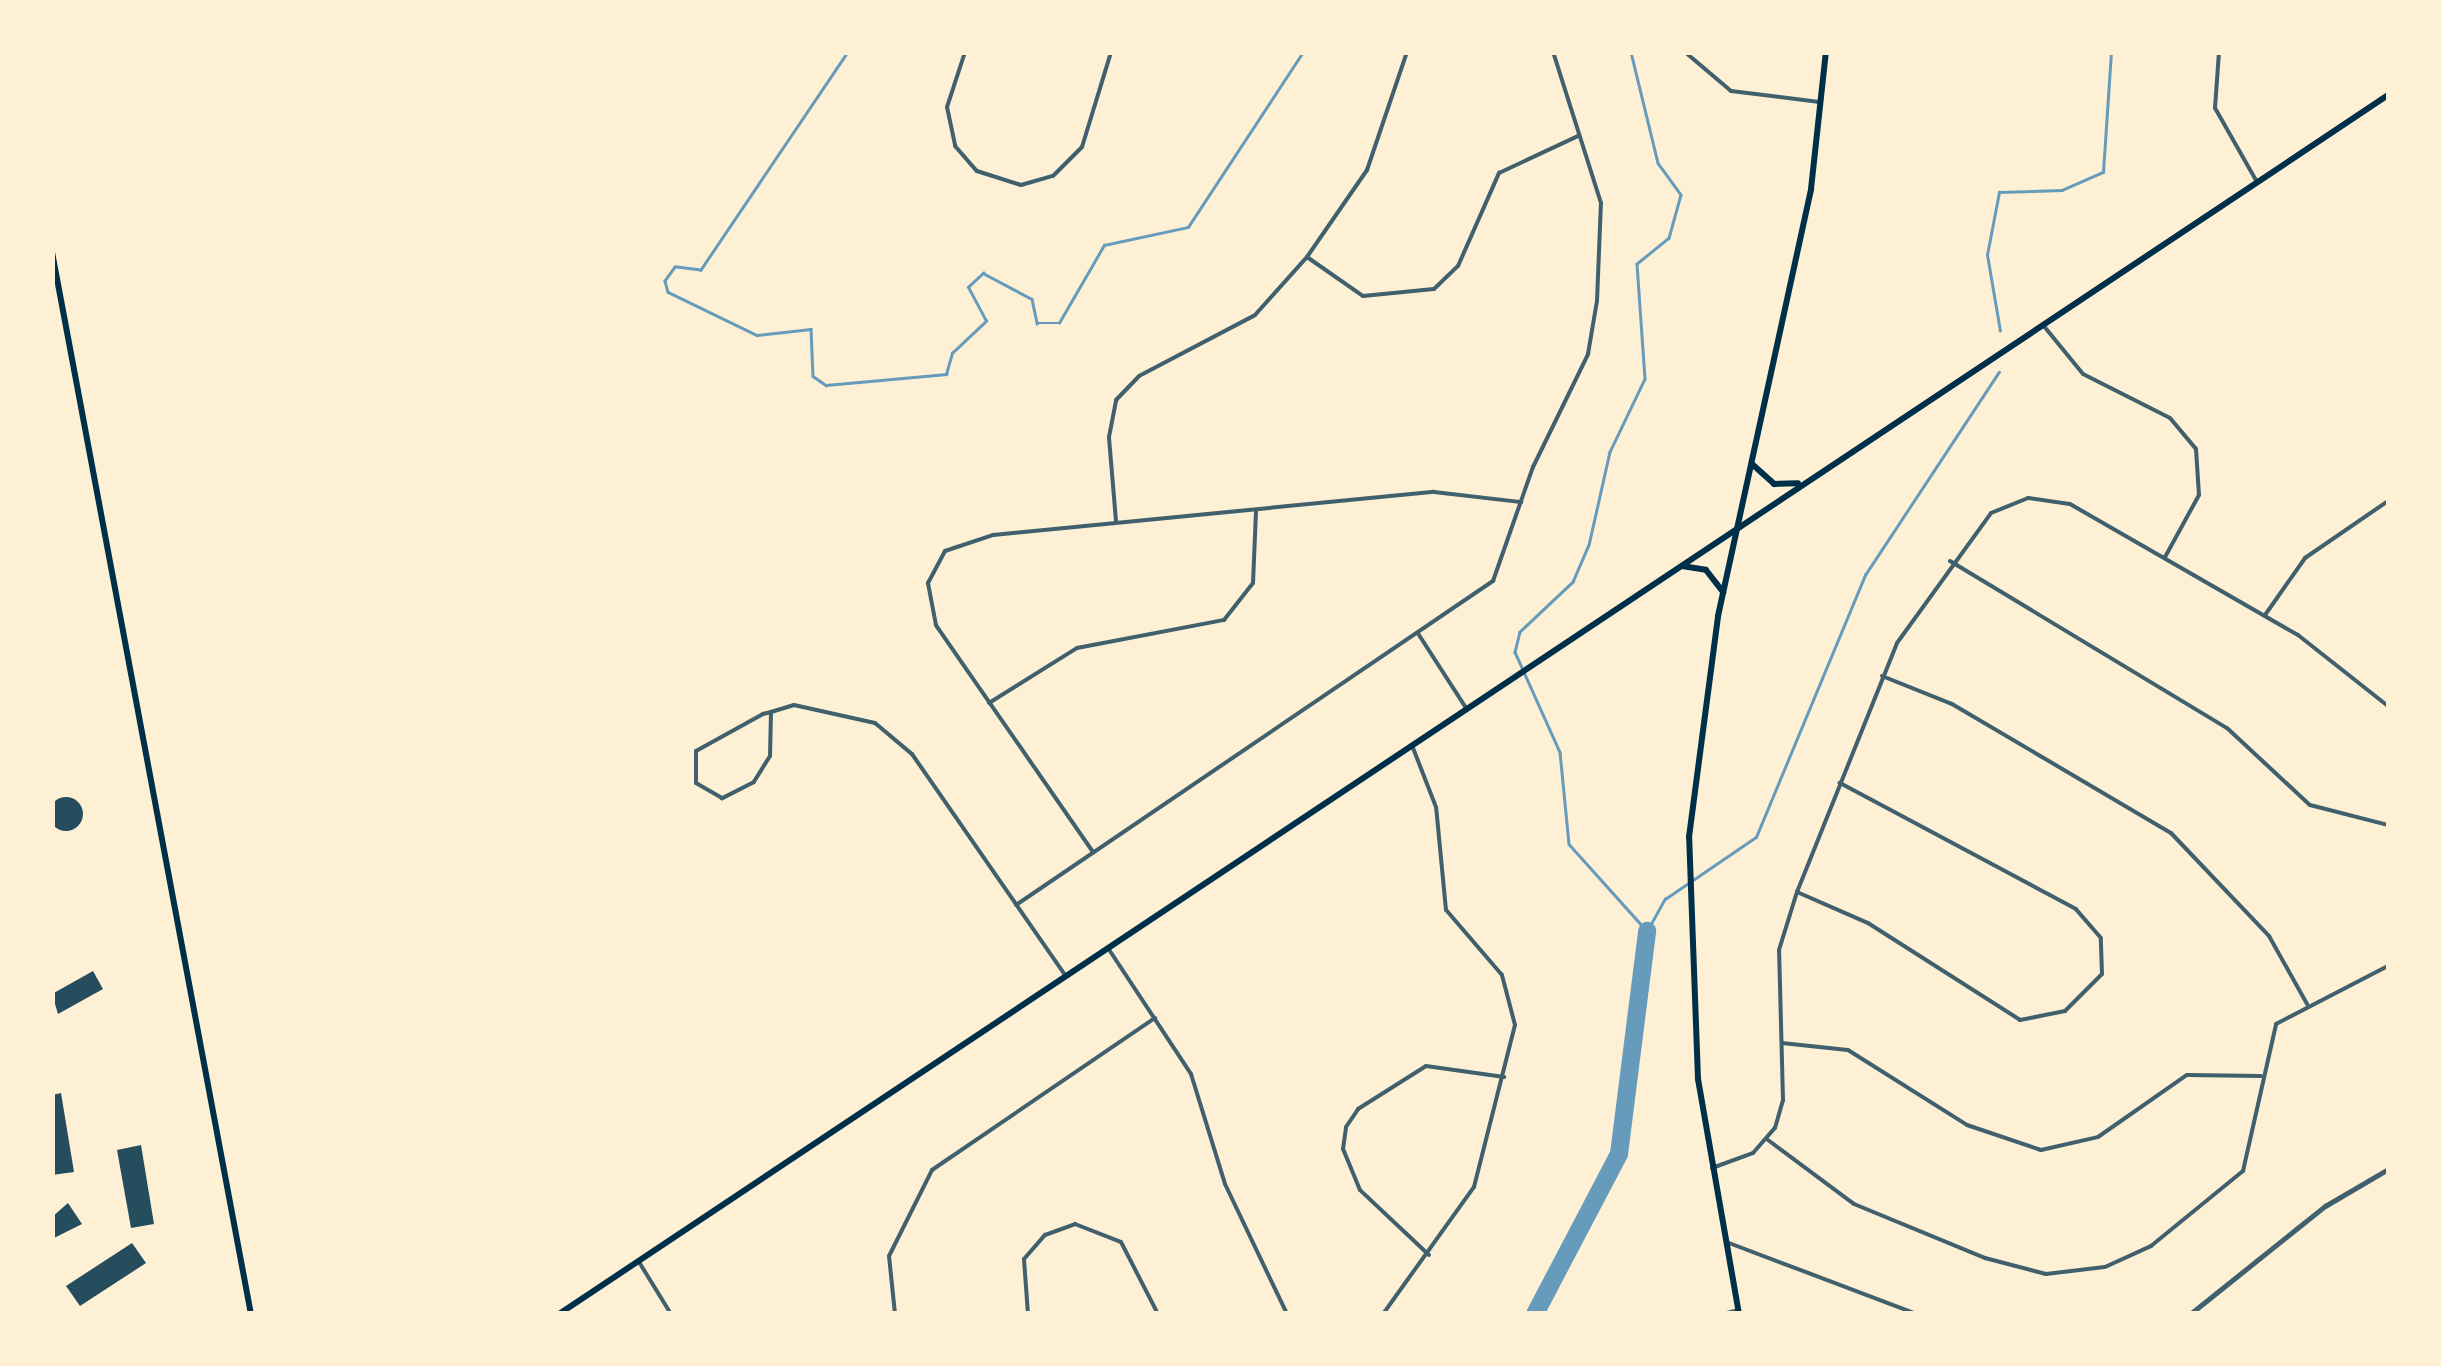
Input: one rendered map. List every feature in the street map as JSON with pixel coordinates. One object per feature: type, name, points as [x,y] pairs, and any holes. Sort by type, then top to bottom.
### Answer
[{"type":"main road","points":[[1739,1312],[1712,1168],[1687,903],[1688,852],[1695,751],[1824,102],[1826,52]]},
{"type":"main road","points":[[559,1314],[2388,95]]},
{"type":"main road","points":[[52,252],[251,1314]]},
{"type":"main road","points":[[1752,464],[1774,484],[1804,482]]},
{"type":"main road","points":[[1681,566],[1706,570],[1724,593]]},
{"type":"street","points":[[965,52],[947,107],[950,135],[977,171],[1021,185],[1053,176],[1082,147],[1111,52]]},
{"type":"street","points":[[1116,522],[1109,423],[1122,392],[1238,327],[1307,257],[1368,170],[1406,52]]},
{"type":"street","points":[[1016,905],[1419,635],[1493,581],[1521,502],[1592,334],[1604,226],[1553,52]]},
{"type":"street","points":[[1685,52],[1711,80],[1751,98],[1824,102]]},
{"type":"street","points":[[2219,52],[2215,108],[2257,182]]},
{"type":"street","points":[[1307,257],[1363,296],[1434,289],[1458,266],[1499,173],[1580,136]]},
{"type":"street","points":[[2043,325],[2082,374],[2170,418],[2196,449],[2199,495],[2165,556]]},
{"type":"street","points":[[1093,852],[932,617],[935,564],[969,538],[1116,522],[1468,490],[1521,502]]},
{"type":"street","points":[[1712,1168],[1768,1140],[1784,1100],[1779,950],[1797,892],[1882,676],[1950,562],[1992,512],[2028,498],[2070,504],[2266,615],[2388,706]]},
{"type":"street","points":[[2266,615],[2306,558],[2388,501]]},
{"type":"street","points":[[990,703],[1076,648],[1224,620],[1252,583],[1256,509]]},
{"type":"street","points":[[1950,562],[2236,735],[2310,805],[2388,824]]},
{"type":"street","points":[[1419,635],[1466,708]]},
{"type":"street","points":[[1882,676],[1966,712],[2171,832],[2269,936],[2308,1004]]},
{"type":"street","points":[[771,712],[770,756],[754,782],[735,795],[708,794],[696,782],[696,751],[771,712],[834,709],[875,723],[912,754],[1066,976]]},
{"type":"street","points":[[1383,1314],[1429,1255],[1474,1187],[1504,1077],[1513,999],[1446,910],[1436,807],[1410,744]]},
{"type":"street","points":[[1797,892],[1876,928],[2020,1020],[2066,1011],[2102,974],[2100,938],[2076,909],[1840,783]]},
{"type":"street","points":[[1108,948],[1197,1086],[1225,1184],[1287,1314]]},
{"type":"street","points":[[1768,1140],[1874,1214],[2014,1269],[2081,1272],[2136,1256],[2235,1180],[2256,1140],[2276,1024],[2308,1004],[2388,966]]},
{"type":"street","points":[[896,1314],[889,1256],[920,1184],[1155,1018]]},
{"type":"street","points":[[1782,1042],[1848,1050],[1944,1114],[2040,1150],[2098,1137],[2187,1075],[2264,1076]]},
{"type":"street","points":[[1429,1255],[1360,1190],[1343,1149],[1346,1127],[1358,1109],[1426,1066],[1504,1077]]},
{"type":"street","points":[[2190,1314],[2325,1206],[2388,1169]]},
{"type":"street","points":[[1028,1314],[1024,1259],[1044,1234],[1074,1224],[1120,1242],[1158,1314]]},
{"type":"street","points":[[1725,1241],[1916,1314]]},
{"type":"street","points":[[638,1261],[671,1314]]},
{"type":"street","points":[[1723,1314],[1739,1312]]},
{"type":"building","points":[[66,797],[78,802],[83,814],[78,826],[66,831],[54,826],[49,814],[54,802]]},
{"type":"building","points":[[93,971],[103,989],[58,1014],[52,994]]},
{"type":"building","points":[[61,1093],[74,1172],[52,1175],[52,1095]]},
{"type":"building","points":[[141,1145],[154,1224],[131,1228],[117,1150]]},
{"type":"building","points":[[68,1203],[82,1224],[52,1239],[52,1217]]},
{"type":"building","points":[[132,1243],[146,1263],[80,1306],[66,1286]]},
{"type":"waterway","points":[[848,52],[701,270],[675,267],[665,281],[668,292],[757,335],[811,329],[813,376],[826,385],[946,374],[952,353],[986,321],[968,287],[983,273],[1032,299],[1037,323],[1059,323],[1104,245],[1188,227],[1303,52]]},
{"type":"waterway","points":[[1631,52],[1658,163],[1681,195],[1669,238],[1637,264],[1645,379],[1610,452],[1589,545],[1573,582],[1520,632],[1515,652],[1560,752],[1569,844],[1647,931],[1665,899],[1756,837],[1865,575],[1999,372]]},
{"type":"waterway","points":[[2000,331],[1987,255],[1999,192],[2062,190],[2103,172],[2111,52]]},
{"type":"waterway","points":[[1535,1314],[1619,1154],[1647,931]]}]
